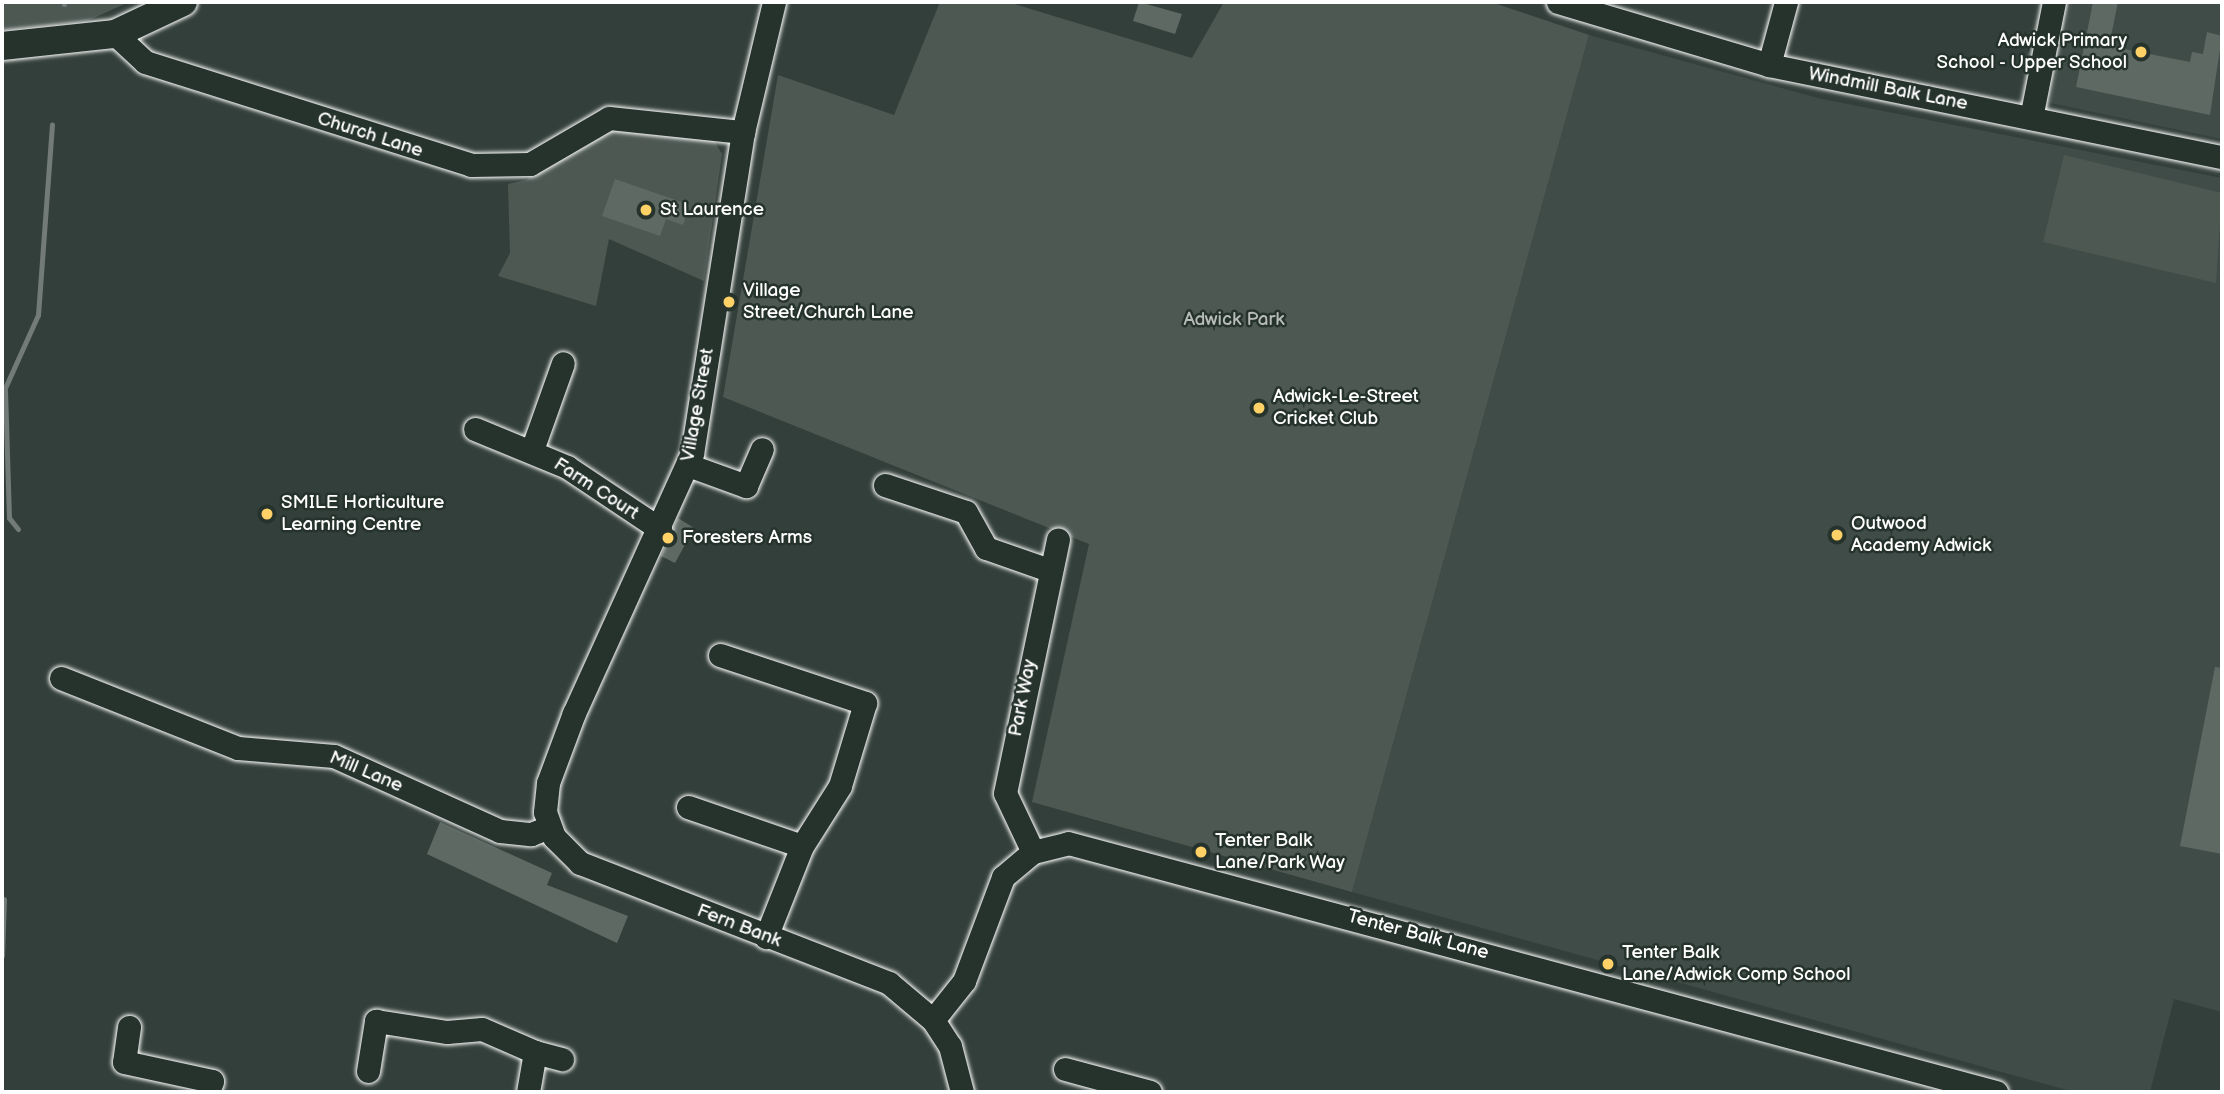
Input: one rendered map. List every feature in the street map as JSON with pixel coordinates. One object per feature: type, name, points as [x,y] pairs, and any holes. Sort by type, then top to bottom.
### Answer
[{"type":"main road","points":[[2,46],[115,34],[183,2]]},
{"type":"street","name":"Village Street","points":[[549,827],[545,802],[560,749],[624,595],[660,529],[688,465],[743,132],[774,2]]},
{"type":"street","name":"Windmill Balk Lane","points":[[1558,2],[1769,65],[2222,157]]},
{"type":"street","points":[[1769,65],[1786,2]]},
{"type":"street","points":[[2031,118],[2054,2]]},
{"type":"street","name":"Church Lane","points":[[115,34],[145,62],[471,165],[530,164],[609,118],[743,132]]},
{"type":"street","name":"Farm Court","points":[[532,450],[563,363]]},
{"type":"street","name":"Farm Court","points":[[475,429],[532,450],[583,476],[660,529]]},
{"type":"street","points":[[688,465],[746,486],[762,449]]},
{"type":"street","points":[[885,485],[966,512],[986,548],[1049,570]]},
{"type":"street","name":"Park Way","points":[[1032,852],[1005,793],[1049,570],[1058,539]]},
{"type":"street","points":[[720,655],[865,703],[841,786],[802,846],[766,937]]},
{"type":"street","name":"Mill Lane","points":[[61,678],[238,748],[334,756],[500,831],[531,834],[549,827]]},
{"type":"street","points":[[688,807],[802,846]]},
{"type":"street","name":"Fern Bank","points":[[549,827],[580,863],[766,937],[889,982],[933,1020],[950,1046],[962,1092]]},
{"type":"street","name":"Tenter Balk Lane","points":[[933,1020],[964,981],[1003,877],[1032,852],[1068,843],[1094,846],[1996,1092]]},
{"type":"street","points":[[368,1071],[376,1021],[447,1032],[482,1029],[536,1052],[562,1059]]},
{"type":"street","points":[[129,1027],[124,1062],[212,1081],[208,1092]]},
{"type":"street","points":[[528,1092],[536,1052]]},
{"type":"street","points":[[1065,1069],[1150,1092]]},
{"type":"shaded area","name":"Adwick Primary School - Upper School","points":[[2071,2],[2222,2],[2222,139],[2050,103]]},
{"type":"shaded area","name":"Outwood Academy Adwick","points":[[1589,35],[1822,99],[2222,178],[2222,1012],[2174,999],[2150,1092],[2074,1092],[1352,892]]},
{"type":"green space","points":[[2,2],[129,2],[87,21],[2,30]]},
{"type":"green space","name":"Adwick Park","points":[[940,2],[1008,2],[1192,58],[1224,2],[1491,2],[1589,35],[1352,892],[1032,802],[1089,544],[723,397],[778,75],[894,115]]},
{"type":"green space","points":[[611,124],[713,139],[722,154],[704,281],[609,239],[596,306],[498,276],[510,253],[508,184],[526,180]]},
{"type":"green space","points":[[2064,155],[2222,193],[2216,283],[2043,242]]},
{"type":"building","points":[[1139,2],[1182,14],[1175,34],[1133,21]]},
{"type":"building","points":[[2093,2],[2118,2],[2109,46],[2190,62],[2192,52],[2203,54],[2207,32],[2222,36],[2210,115],[2076,87]]},
{"type":"building","name":"St Laurence","points":[[615,179],[690,205],[683,225],[666,219],[660,236],[602,216]]},
{"type":"building","points":[[678,518],[694,528],[675,563],[661,556]]},
{"type":"building","points":[[2215,667],[2222,668],[2222,854],[2180,846]]},
{"type":"building","points":[[440,822],[552,873],[547,885],[628,916],[617,943],[427,854]]},
{"type":"waterway","points":[[18,529],[9,518],[5,388],[38,315],[52,125]]},
{"type":"waterway","points":[[2,956],[4,899]]},
{"type":"place","name":"Adwick Primary School - Upper School","points":[[2141,52]]},
{"type":"place","name":"St Laurence","points":[[646,210]]},
{"type":"place","name":"Village Street/Church Lane","points":[[729,302]]},
{"type":"place","name":"Adwick-Le-Street Cricket Club","points":[[1259,408]]},
{"type":"place","name":"SMILE Horticulture Learning Centre","points":[[267,514]]},
{"type":"place","name":"Outwood Academy Adwick","points":[[1837,535]]},
{"type":"place","name":"Foresters Arms","points":[[668,538]]},
{"type":"place","name":"Tenter Balk Lane/Park Way","points":[[1201,852]]},
{"type":"place","name":"Tenter Balk Lane/Adwick Comp School","points":[[1608,964]]}]
